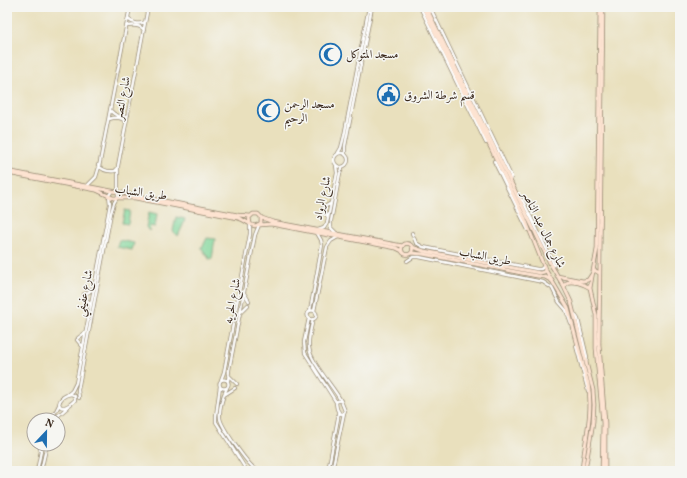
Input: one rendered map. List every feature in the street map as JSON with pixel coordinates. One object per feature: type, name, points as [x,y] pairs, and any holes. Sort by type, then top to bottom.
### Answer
[{"type":"main road","name":"شارع جمال عبد الناصر","points":[[422,7],[518,197],[552,268],[558,276],[571,302],[592,390],[594,411],[585,471]]},
{"type":"main road","name":"شارع جمال عبد الناصر","points":[[426,7],[473,100],[476,115]]},
{"type":"main road","points":[[600,7],[597,245],[590,288],[596,315],[596,348],[604,423]]},
{"type":"main road","points":[[603,7],[599,353],[604,423],[604,471]]},
{"type":"main road","name":"شارع جمال عبد الناصر","points":[[479,119],[495,160],[526,219],[545,269],[554,282],[572,318],[590,395],[588,429],[581,471]]},
{"type":"main road","name":"طريق الشباب","points":[[7,172],[250,216]]},
{"type":"main road","name":"طريق الشباب","points":[[7,172],[96,190],[116,199],[125,197],[135,198],[238,218],[250,223]]},
{"type":"main road","points":[[317,232],[271,224],[254,226],[250,223],[249,219],[253,214],[257,214],[270,222],[317,232],[396,248],[406,255],[411,253],[413,250],[408,244],[403,246],[337,236]]},
{"type":"main road","points":[[259,225],[262,218]]},
{"type":"main road","points":[[402,251],[403,246]]},
{"type":"main road","name":"طريق الشباب","points":[[412,247],[438,254],[540,273],[544,272],[545,269]]},
{"type":"main road","points":[[438,254],[442,251]]},
{"type":"main road","points":[[541,257],[541,253],[544,252]]},
{"type":"main road","name":"طريق الشباب","points":[[411,253],[542,276],[554,282]]},
{"type":"main road","points":[[558,276],[583,281],[588,280],[595,271],[600,275]]},
{"type":"main road","points":[[564,287],[566,283],[569,282],[584,285],[590,288]]},
{"type":"main road","points":[[592,300],[597,301],[599,298]]},
{"type":"main road","points":[[566,305],[570,305],[571,302]]},
{"type":"main road","points":[[589,415],[594,411]]},
{"type":"main road","points":[[583,452],[586,453],[589,449]]},
{"type":"main road","points":[[582,464],[585,457],[587,457]]},
{"type":"street","name":"شارع النصر","points":[[87,186],[94,180],[98,166],[109,119],[122,39],[130,7]]},
{"type":"street","name":"شارع النصر","points":[[118,192],[118,168],[137,77],[148,7]]},
{"type":"street","points":[[354,91],[344,149],[348,161],[343,167],[339,167],[336,165],[334,158],[341,148],[344,136],[354,91],[356,83],[367,26],[369,7]]},
{"type":"street","points":[[368,17],[372,7]]},
{"type":"street","points":[[430,7],[473,100],[511,176],[510,181]]},
{"type":"street","points":[[128,18],[134,23],[142,24],[145,22]]},
{"type":"street","points":[[126,26],[140,26],[144,30]]},
{"type":"street","points":[[431,27],[487,142]]},
{"type":"street","points":[[110,111],[116,116],[123,117],[128,115]]},
{"type":"street","points":[[109,119],[122,119],[127,123]]},
{"type":"street","points":[[338,153],[345,154]]},
{"type":"street","name":"شارع الرواد","points":[[336,165],[337,173],[329,220],[332,229],[337,236]]},
{"type":"street","points":[[98,166],[102,170],[112,172],[118,168]]},
{"type":"street","name":"شارع الرواد","points":[[317,232],[325,227],[329,220],[340,173],[343,167]]},
{"type":"street","name":"شارع عفيفي","points":[[76,395],[112,204],[110,194],[112,191]]},
{"type":"street","name":"شارع عفيفي","points":[[112,204],[116,199],[118,192]]},
{"type":"street","points":[[518,197],[523,201],[554,264],[552,268]]},
{"type":"street","points":[[329,220],[323,210],[331,202]]},
{"type":"street","name":"شارع الحريه","points":[[221,380],[235,316],[250,234],[250,223]]},
{"type":"street","name":"شارع الحريه","points":[[228,381],[228,374],[254,235],[259,225]]},
{"type":"street","points":[[317,232],[321,240],[322,249],[310,311],[308,314],[309,318],[304,342],[304,351],[336,402],[338,411],[338,421],[328,471]]},
{"type":"street","points":[[412,233],[416,243],[419,246],[537,269],[541,269],[544,265]]},
{"type":"street","points":[[250,234],[254,235]]},
{"type":"street","points":[[332,471],[345,409],[313,359],[309,351],[309,341],[313,319],[316,316],[314,311],[326,250],[329,242],[337,236]]},
{"type":"street","name":"شارع عفيفي","points":[[59,404],[60,400],[76,386],[94,286],[104,246]]},
{"type":"street","points":[[322,249],[324,248],[326,250]]},
{"type":"street","points":[[407,260],[413,257],[419,257],[543,282],[552,288],[558,302],[566,310],[577,343]]},
{"type":"street","points":[[318,266],[323,267]]},
{"type":"street","points":[[90,306],[85,295],[94,286]]},
{"type":"street","points":[[240,286],[244,287]]},
{"type":"street","points":[[244,292],[249,302]]},
{"type":"street","points":[[235,316],[239,315],[248,305]]},
{"type":"street","points":[[309,318],[313,319]]},
{"type":"street","points":[[83,348],[78,339],[86,331]]},
{"type":"street","points":[[224,369],[229,370]]},
{"type":"street","points":[[228,374],[237,384]]},
{"type":"street","points":[[247,471],[217,425],[216,416],[220,386],[219,383],[221,380],[226,379],[228,381],[220,416],[222,424],[248,463],[258,471]]},
{"type":"street","points":[[220,386],[222,388],[227,388]]},
{"type":"street","points":[[224,395],[235,388]]},
{"type":"street","points":[[332,395],[334,396],[336,393]]},
{"type":"street","points":[[67,395],[72,394],[79,398]]},
{"type":"street","points":[[62,412],[75,400],[76,395]]},
{"type":"street","points":[[218,399],[223,400]]},
{"type":"street","points":[[336,402],[339,400],[341,401]]},
{"type":"street","points":[[61,412],[60,410],[56,411],[59,404],[63,408],[69,406]]},
{"type":"street","points":[[338,411],[341,414],[344,413]]},
{"type":"street","points":[[338,421],[342,422]]},
{"type":"street","points":[[37,471],[41,452]]},
{"type":"street","points":[[41,471],[45,452]]},
{"type":"street","points":[[251,471],[255,469]]},
{"type":"green space","points":[[125,210],[130,211],[128,224],[122,223]]},
{"type":"green space","points":[[149,212],[157,214],[155,227],[150,226],[149,231],[146,227]]},
{"type":"green space","points":[[176,217],[185,219],[178,236],[173,231]]},
{"type":"green space","points":[[207,238],[215,239],[212,259],[210,260],[201,247]]},
{"type":"green space","points":[[119,240],[134,243],[132,250],[117,247]]},
{"type":"place","name":"مسجد المتوكل","points":[[331,54]]},
{"type":"place","name":"قسم شرطة الشروق","points":[[389,95]]},
{"type":"place","name":"مسجد الرحمن الرحيم","points":[[269,111]]}]
